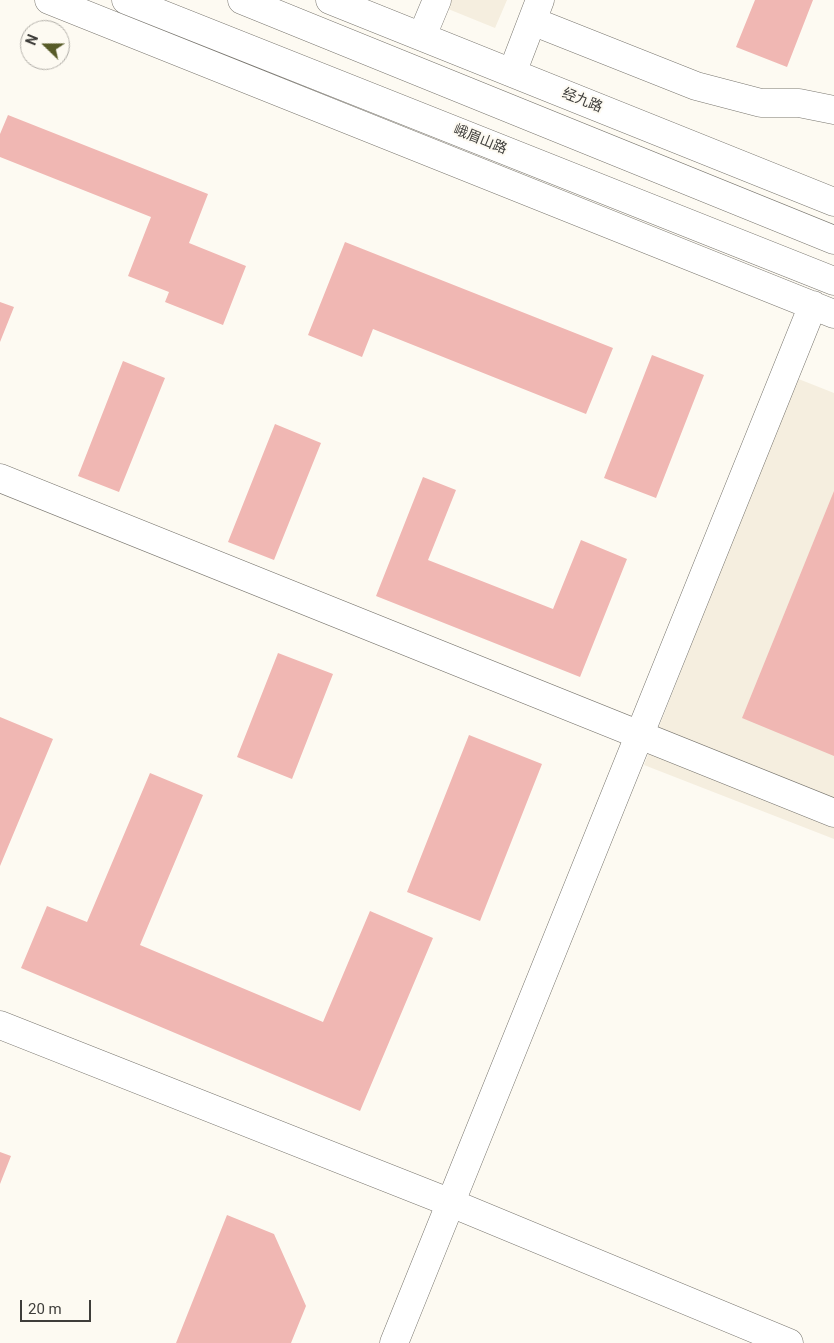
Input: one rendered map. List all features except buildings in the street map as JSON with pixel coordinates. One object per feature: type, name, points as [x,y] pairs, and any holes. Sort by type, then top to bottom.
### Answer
[{"type":"street","points":[[50,0],[824,309],[640,735],[394,1343]]},
{"type":"street","name":"峨眉山路","points":[[126,0],[834,281]]},
{"type":"street","points":[[242,0],[834,240]]},
{"type":"street","name":"经九路","points":[[330,0],[834,202]]},
{"type":"street","points":[[422,36],[437,0]]},
{"type":"street","points":[[512,73],[536,11],[696,86],[762,103],[799,103],[834,110]]},
{"type":"street","points":[[0,478],[834,813]]},
{"type":"street","points":[[0,1025],[450,1203],[789,1343]]},
{"type":"shaded area","points":[[426,0],[507,0],[495,28]]},
{"type":"shaded area","points":[[796,378],[834,393],[834,839],[644,765]]}]
